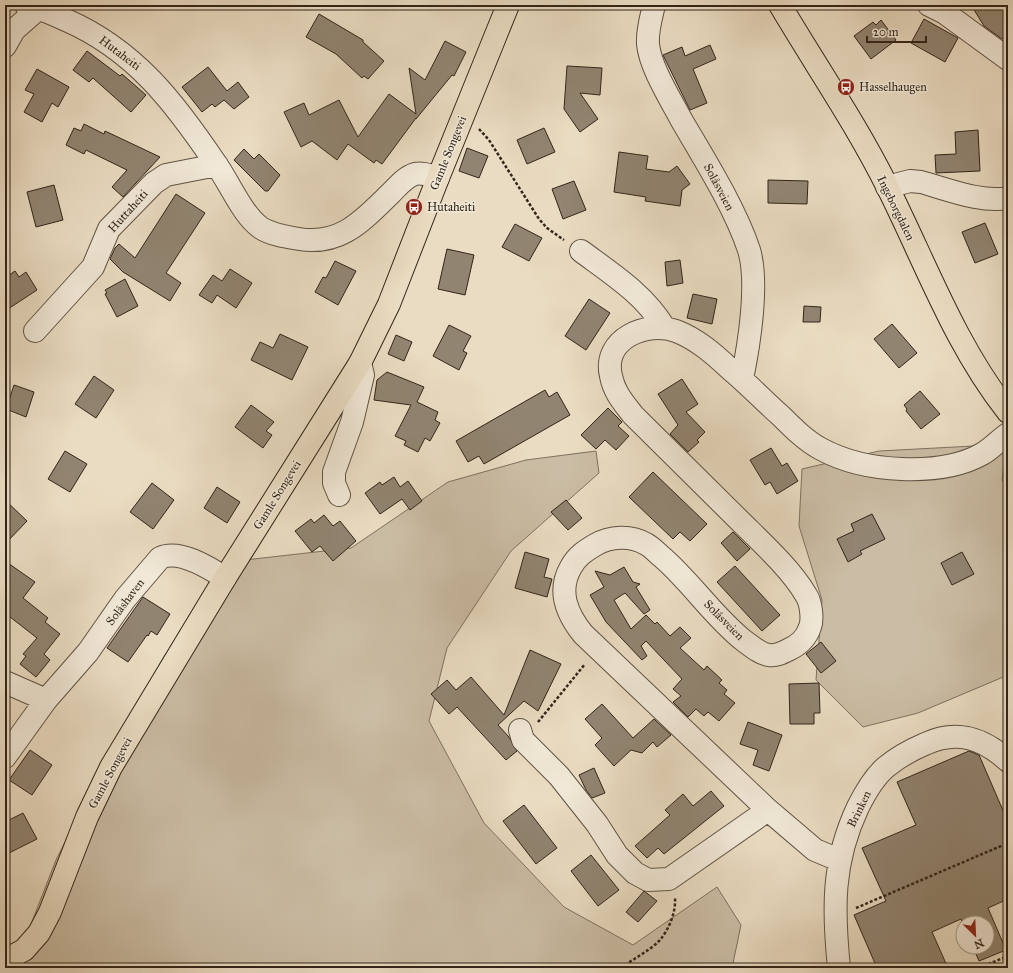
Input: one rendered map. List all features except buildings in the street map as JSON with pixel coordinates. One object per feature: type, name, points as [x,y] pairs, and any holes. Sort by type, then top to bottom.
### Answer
[{"type":"main road","name":"Gamle Songevei","points":[[5,960],[24,950],[39,933],[50,912],[87,817],[111,767],[225,578],[360,363],[389,304],[508,5]]},
{"type":"main road","name":"Ingeborgdalen","points":[[780,5],[834,94],[887,187],[956,333],[990,389],[1008,412]]},
{"type":"street","name":"Solåsveien","points":[[654,5],[648,32],[648,44],[651,56],[665,91],[728,204],[749,251],[754,280],[746,362],[742,379]]},
{"type":"street","points":[[929,5],[951,17],[1008,59]]},
{"type":"street","name":"Hutaheiti","points":[[5,46],[14,30],[33,6],[82,26],[114,46],[137,64],[177,108],[217,165],[240,204],[261,228],[281,236],[315,242],[342,234],[365,218],[405,179],[415,174],[425,173],[438,178]]},
{"type":"street","name":"Huttaheiti","points":[[35,331],[93,267],[109,229],[154,183],[166,175],[217,165]]},
{"type":"street","points":[[887,187],[910,181],[921,182],[986,199],[998,200],[1008,198]]},
{"type":"street","points":[[581,251],[635,291],[655,312],[664,327]]},
{"type":"street","name":"Solåsveien","points":[[839,860],[815,850],[768,810],[598,648],[571,619],[565,604],[566,581],[571,567],[580,554],[604,540],[618,538],[632,539],[646,544],[679,572],[729,628],[752,647],[768,655],[778,655],[797,646],[806,636],[811,625],[811,614],[807,596],[791,575],[757,538],[632,415],[618,396],[610,374],[611,359],[618,345],[629,335],[639,330],[664,327],[677,331],[707,348],[798,432],[820,449],[856,464],[876,468],[916,470],[951,465],[981,454],[1008,434]]},
{"type":"street","points":[[339,495],[334,482],[334,472],[352,422],[363,375],[360,363]]},
{"type":"street","name":"Solåshaven","points":[[5,757],[46,700],[88,652],[125,599],[160,558],[166,556],[183,557],[214,571],[225,578]]},
{"type":"street","points":[[5,682],[46,700]]},
{"type":"street","points":[[522,735],[559,776],[597,824],[617,855],[635,873],[648,880],[669,879],[768,810]]},
{"type":"street","name":"Brinken","points":[[839,968],[835,916],[839,860],[852,822],[866,791],[885,768],[908,752],[932,741],[954,736],[971,738],[983,743],[995,749],[1008,761]]},
{"type":"path","points":[[464,115],[472,120],[489,140],[539,219],[547,228],[581,251]]},
{"type":"path","points":[[522,735],[598,648]]},
{"type":"path","points":[[835,916],[1008,843]]},
{"type":"path","points":[[621,968],[660,941],[676,907],[675,898],[669,879]]},
{"type":"path","points":[[979,968],[1008,956]]},
{"type":"shaded area","points":[[1007,442],[1002,480],[1008,488],[1008,675],[918,713],[863,727],[816,680],[822,600],[799,526],[802,469],[879,451],[993,445]]},
{"type":"shaded area","points":[[596,451],[599,473],[511,551],[447,648],[429,721],[484,823],[564,907],[633,945],[717,887],[741,925],[732,968],[14,968],[56,860],[109,754],[165,655],[236,561],[351,548],[448,482],[526,460]]},
{"type":"place","name":"Hasselhaugen","points":[[846,87]]},
{"type":"place","name":"Hutaheiti","points":[[414,207]]}]
